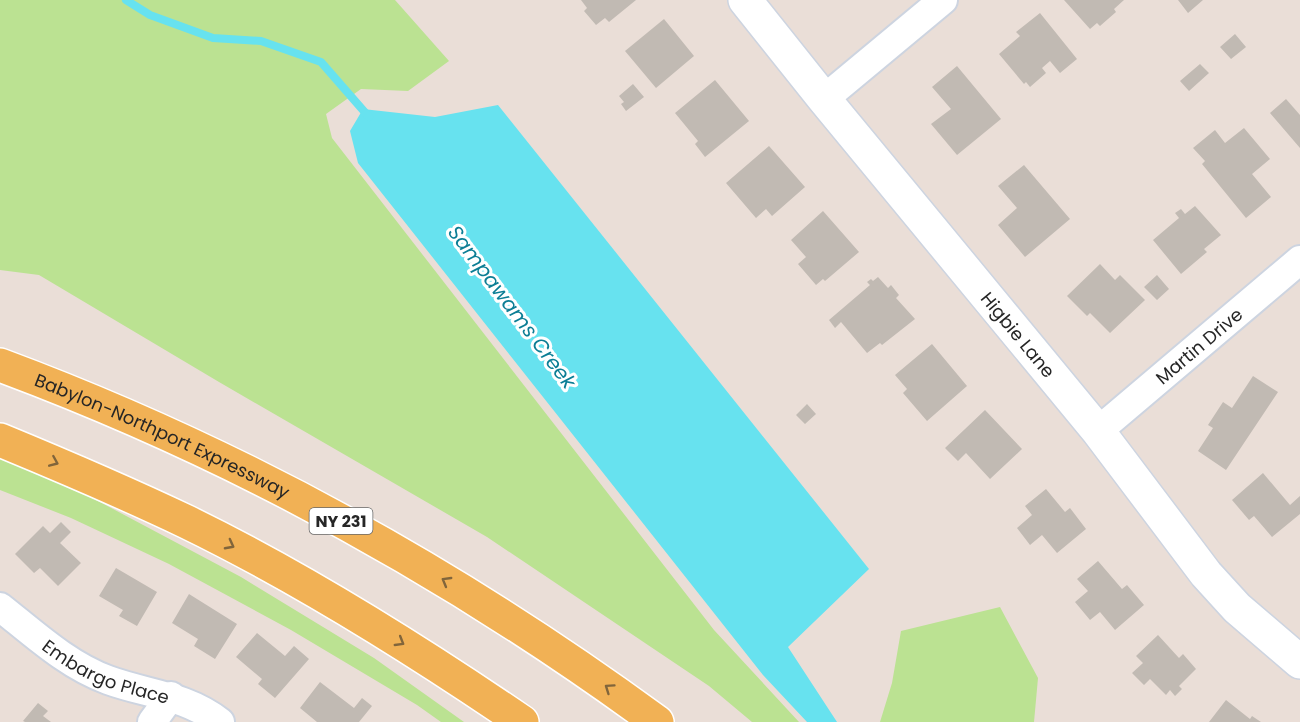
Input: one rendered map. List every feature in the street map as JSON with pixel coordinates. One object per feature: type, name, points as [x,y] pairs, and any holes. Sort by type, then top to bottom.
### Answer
[{"type":"main road","name":"Babylon-Northport Expressway","points":[[0,365],[99,404],[161,432],[234,466],[346,524],[465,592],[580,667],[657,722]]},
{"type":"main road","points":[[0,440],[177,518],[257,559],[429,659],[522,722]]},
{"type":"street","name":"Higbie Lane","points":[[745,0],[1098,431],[1221,592],[1300,662]]},
{"type":"street","points":[[824,99],[943,0]]},
{"type":"street","name":"Martin Drive","points":[[1098,431],[1300,260]]},
{"type":"street","name":"Embargo Place","points":[[0,607],[65,657],[106,679],[171,696],[220,722]]},
{"type":"street","points":[[152,722],[171,696]]},
{"type":"green space","points":[[0,0],[395,0],[449,61],[408,91],[361,89],[326,114],[332,138],[714,630],[799,722],[752,722],[709,686],[487,537],[39,275],[0,270]]},
{"type":"green space","points":[[0,456],[51,476],[241,577],[374,658],[464,722],[441,722],[417,705],[291,630],[169,564],[71,518],[0,490]]},
{"type":"green space","points":[[1000,607],[1038,678],[1034,722],[880,722],[892,683],[901,631]]},
{"type":"water","points":[[498,105],[869,569],[788,647],[837,722],[807,722],[763,675],[358,163],[350,131],[363,109],[435,117]]},
{"type":"building","points":[[581,0],[636,0],[609,22],[605,18],[596,25],[584,11],[587,8]]},
{"type":"building","points":[[1064,0],[1124,0],[1114,9],[1116,12],[1100,26],[1097,23],[1090,29]]},
{"type":"building","points":[[1178,0],[1203,0],[1188,13]]},
{"type":"building","points":[[1040,13],[1077,59],[1060,73],[1050,61],[1042,68],[1046,73],[1030,87],[1026,82],[1024,84],[999,54],[1020,36],[1016,32]]},
{"type":"building","points":[[664,19],[694,56],[656,88],[625,51]]},
{"type":"building","points":[[1235,34],[1246,47],[1231,59],[1220,47]]},
{"type":"building","points":[[1200,64],[1209,73],[1189,91],[1180,81]]},
{"type":"building","points":[[957,66],[1001,119],[957,155],[931,124],[951,109],[932,87]]},
{"type":"building","points":[[715,80],[749,121],[705,157],[695,144],[698,141],[675,113]]},
{"type":"building","points":[[633,84],[644,97],[626,111],[621,104],[624,102],[619,96]]},
{"type":"building","points":[[1286,99],[1300,115],[1300,148],[1270,113]]},
{"type":"building","points":[[1244,128],[1270,159],[1252,174],[1271,197],[1246,218],[1202,164],[1205,161],[1193,148],[1215,130],[1225,143]]},
{"type":"building","points":[[769,146],[805,187],[772,216],[766,209],[756,218],[726,183]]},
{"type":"building","points":[[1024,165],[1070,219],[1025,257],[998,225],[1017,208],[998,186]]},
{"type":"building","points":[[1195,206],[1221,235],[1204,249],[1207,252],[1181,274],[1153,240],[1179,218],[1175,213],[1181,209],[1185,214]]},
{"type":"building","points":[[823,211],[859,252],[825,281],[823,279],[816,285],[798,264],[806,257],[791,240]]},
{"type":"building","points":[[1100,264],[1115,280],[1120,275],[1145,300],[1110,333],[1090,313],[1087,316],[1067,296]]},
{"type":"building","points":[[1157,275],[1169,289],[1157,300],[1144,287]]},
{"type":"building","points":[[878,277],[888,288],[891,285],[899,295],[896,298],[915,319],[882,345],[880,343],[867,353],[841,322],[835,328],[829,320],[870,285],[867,282]]},
{"type":"building","points":[[932,344],[967,386],[927,421],[903,393],[907,389],[895,375]]},
{"type":"building","points":[[1253,376],[1278,392],[1226,470],[1198,451],[1213,428],[1208,425],[1223,402],[1232,408]]},
{"type":"building","points":[[807,404],[816,414],[805,424],[796,415]]},
{"type":"building","points":[[985,410],[1022,449],[990,479],[966,453],[958,461],[945,448]]},
{"type":"building","points":[[1263,473],[1290,505],[1300,496],[1300,514],[1272,537],[1254,516],[1249,520],[1232,500]]},
{"type":"building","points":[[1046,489],[1065,512],[1070,508],[1086,529],[1057,553],[1042,535],[1030,545],[1017,528],[1032,515],[1025,506]]},
{"type":"building","points":[[61,522],[71,532],[60,543],[81,563],[58,586],[40,568],[34,573],[15,554],[43,526],[50,533]]},
{"type":"building","points":[[1098,561],[1122,589],[1127,585],[1144,605],[1115,630],[1100,612],[1090,620],[1075,602],[1088,591],[1077,579]]},
{"type":"building","points":[[116,568],[157,592],[137,626],[119,616],[123,610],[99,596]]},
{"type":"building","points":[[189,594],[237,624],[215,659],[194,646],[198,639],[172,623]]},
{"type":"building","points":[[257,633],[285,656],[294,646],[309,659],[275,698],[258,684],[262,679],[236,657]]},
{"type":"building","points":[[1158,635],[1179,658],[1183,654],[1196,669],[1179,686],[1182,689],[1175,696],[1170,690],[1166,695],[1150,679],[1144,685],[1132,673],[1143,663],[1136,656]]},
{"type":"building","points":[[320,682],[354,708],[362,698],[372,706],[359,722],[317,722],[300,708]]},
{"type":"building","points":[[1226,700],[1250,719],[1252,716],[1261,722],[1209,722]]},
{"type":"building","points":[[38,703],[48,711],[43,716],[51,722],[23,721]]},
{"type":"waterway","name":"Sampawams Creek","points":[[126,0],[150,15],[213,38],[261,41],[321,62],[369,117]]}]
